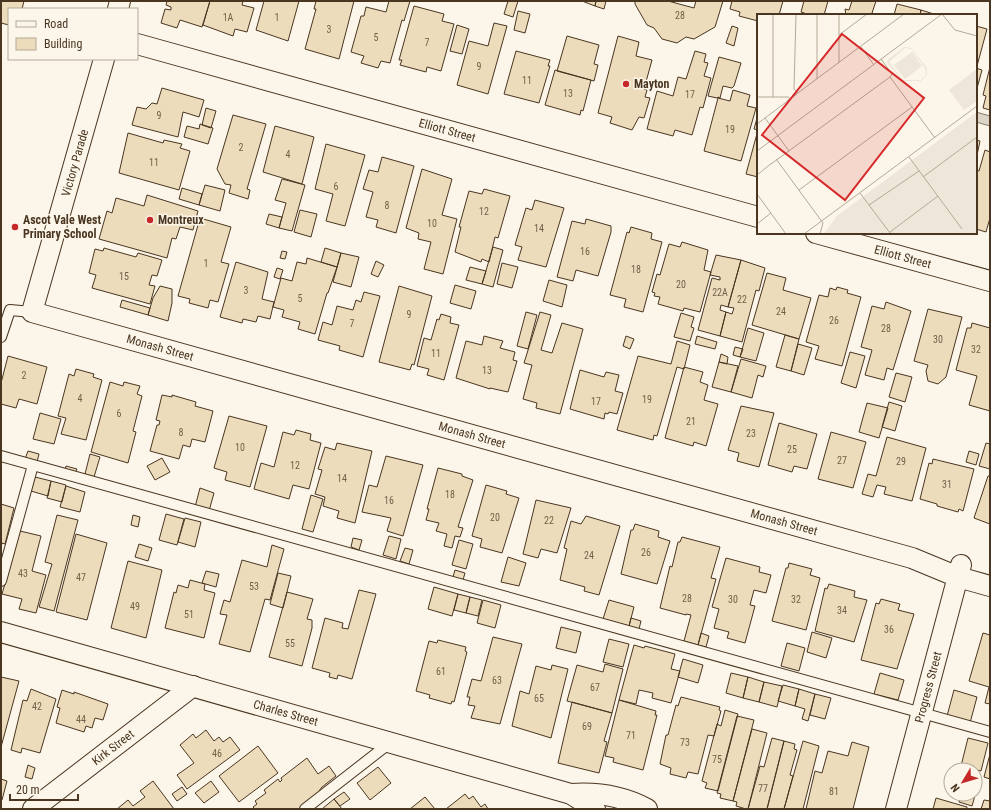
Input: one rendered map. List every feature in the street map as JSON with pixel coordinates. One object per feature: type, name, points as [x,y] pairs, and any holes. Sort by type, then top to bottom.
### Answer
[{"type":"street","name":"Elliott Street","points":[[138,44],[757,217]]},
{"type":"street","name":"Victory Parade","points":[[32,312],[104,60]]},
{"type":"street","name":"Elliott Street","points":[[820,234],[990,281]]},
{"type":"street","name":"Monash Street","points":[[32,312],[912,558],[960,571],[990,574]]},
{"type":"street","name":"Monash Street","points":[[960,571],[990,586]]},
{"type":"street","name":"Progress Street","points":[[896,809],[960,571]]},
{"type":"street","name":"Charles Street","points":[[1,632],[391,742],[595,809]]},
{"type":"street","name":"Kirk Street","points":[[33,809],[193,686]]},
{"type":"street","name":"Charles Street","points":[[570,801],[609,794],[641,807]]},
{"type":"lane","points":[[1,337],[10,310],[32,312]]},
{"type":"lane","points":[[1,456],[990,732]]},
{"type":"lane","points":[[1,581],[33,465]]},
{"type":"lane","points":[[305,809],[391,742]]},
{"type":"shaded area","points":[[977,112],[990,116],[990,126],[977,122]]},
{"type":"building","points":[[1,1],[24,1],[22,8],[8,8],[8,25],[1,23]]},
{"type":"building","points":[[167,1],[210,1],[202,27],[180,20],[177,28],[161,23],[165,9],[171,10],[171,7],[166,5]]},
{"type":"building","points":[[210,1],[243,1],[242,5],[254,8],[247,32],[235,29],[233,36],[203,25]]},
{"type":"building","points":[[264,1],[299,1],[288,41],[256,30]]},
{"type":"building","points":[[316,1],[354,1],[339,59],[305,49],[316,9],[314,9]]},
{"type":"building","points":[[389,1],[410,1],[404,21],[402,20],[390,63],[381,61],[378,68],[361,63],[364,56],[351,52],[361,16],[364,16],[366,7],[386,12]]},
{"type":"building","points":[[508,1],[518,1],[513,17],[504,14]]},
{"type":"building","points":[[582,1],[596,1],[595,6]]},
{"type":"building","points":[[596,1],[606,1],[604,9],[595,6]]},
{"type":"building","points":[[635,1],[668,1],[694,8],[696,1],[723,1],[715,27],[694,39],[686,37],[677,43],[662,39],[654,28],[647,25],[635,4]]},
{"type":"building","points":[[732,1],[783,1],[779,14],[757,14],[757,21],[739,16],[740,12],[730,9]]},
{"type":"building","points":[[804,1],[828,1],[824,14],[807,14],[801,12]]},
{"type":"building","points":[[852,1],[876,1],[872,13],[874,14],[846,14],[845,9],[849,10]]},
{"type":"building","points":[[897,4],[921,10],[920,14],[894,14]]},
{"type":"building","points":[[414,6],[444,14],[442,21],[454,24],[441,71],[427,67],[426,72],[400,65],[402,60],[399,60]]},
{"type":"building","points":[[921,10],[934,14],[920,14]]},
{"type":"building","points":[[518,11],[530,14],[525,33],[514,30]]},
{"type":"building","points":[[494,23],[507,26],[488,94],[457,85],[469,41],[488,46]]},
{"type":"building","points":[[457,25],[469,29],[462,54],[450,51]]},
{"type":"building","points":[[732,26],[738,28],[734,46],[726,43]]},
{"type":"building","points":[[977,26],[987,29],[977,66]]},
{"type":"building","points":[[567,36],[599,45],[594,64],[598,65],[594,81],[557,71]]},
{"type":"building","name":"Mayton","points":[[618,36],[639,42],[636,56],[652,60],[644,89],[647,90],[645,97],[650,98],[644,118],[639,117],[632,130],[610,123],[612,117],[598,113]]},
{"type":"building","points":[[516,51],[550,60],[548,66],[550,66],[539,103],[504,94]]},
{"type":"building","points":[[695,51],[706,54],[704,62],[708,63],[704,76],[711,78],[703,108],[700,107],[692,135],[675,130],[673,136],[647,129],[657,91],[673,96],[678,77],[686,79]]},
{"type":"building","points":[[719,57],[741,63],[734,86],[732,88],[723,86],[720,98],[717,98],[708,96]]},
{"type":"building","points":[[990,67],[990,110],[983,108],[986,96],[983,95]]},
{"type":"building","points":[[977,68],[982,70],[977,88]]},
{"type":"building","points":[[555,70],[591,80],[583,111],[581,110],[580,115],[545,105]]},
{"type":"building","points":[[162,88],[204,100],[199,117],[183,112],[178,137],[132,125],[137,107],[146,109],[152,103],[157,104]]},
{"type":"building","points":[[733,90],[750,95],[747,106],[756,108],[741,161],[704,151],[718,98],[730,101]]},
{"type":"building","points":[[206,108],[216,111],[211,128],[202,125]]},
{"type":"building","points":[[233,115],[266,124],[247,189],[250,190],[248,199],[229,193],[231,185],[225,184],[217,169]]},
{"type":"building","points":[[757,118],[757,130],[754,129]]},
{"type":"building","points":[[200,124],[213,128],[208,144],[184,137],[187,126],[199,129]]},
{"type":"building","points":[[275,126],[314,137],[302,184],[263,172]]},
{"type":"building","points":[[128,133],[163,143],[164,140],[182,144],[180,148],[190,151],[179,190],[119,173]]},
{"type":"building","points":[[757,134],[757,177],[746,174]]},
{"type":"building","points":[[977,140],[980,141],[977,155]]},
{"type":"building","points":[[326,144],[365,155],[345,226],[326,221],[333,194],[315,189]]},
{"type":"building","points":[[985,150],[990,152],[990,218],[986,232],[977,229],[977,170],[979,171]]},
{"type":"building","points":[[382,157],[414,166],[396,233],[376,227],[378,220],[366,217],[373,192],[363,189],[369,170],[378,172]]},
{"type":"building","points":[[422,169],[452,179],[442,215],[457,219],[443,274],[424,269],[431,242],[418,239],[419,233],[406,228]]},
{"type":"building","points":[[282,179],[305,185],[292,231],[279,228],[286,203],[275,200]]},
{"type":"building","points":[[205,185],[225,190],[220,211],[199,205]]},
{"type":"building","points":[[182,188],[202,194],[199,205],[179,199]]},
{"type":"building","points":[[484,189],[510,196],[498,238],[495,237],[489,262],[482,259],[481,262],[455,252],[461,227],[459,227],[469,191],[482,194]]},
{"type":"building","name":"Montreux","points":[[147,195],[198,211],[193,230],[180,227],[176,239],[172,238],[167,258],[99,239],[107,211],[112,213],[116,198],[144,206]]},
{"type":"building","points":[[535,200],[564,208],[546,267],[518,260],[522,247],[515,245],[526,208],[532,210]]},
{"type":"building","points":[[300,210],[317,214],[311,237],[294,232]]},
{"type":"building","points":[[269,214],[282,217],[279,228],[266,224]]},
{"type":"building","points":[[200,218],[231,227],[221,262],[229,264],[218,302],[210,300],[208,308],[189,303],[190,299],[178,296]]},
{"type":"building","points":[[586,219],[611,226],[611,232],[598,276],[576,270],[573,281],[557,277],[572,221],[585,224]]},
{"type":"building","points":[[631,227],[652,233],[651,239],[662,242],[643,312],[624,307],[626,299],[610,295],[627,232],[629,233]]},
{"type":"building","points":[[682,242],[708,250],[704,270],[711,272],[700,312],[684,308],[683,311],[658,304],[660,297],[654,296],[655,293],[652,292],[657,274],[660,275],[669,244],[680,247]]},
{"type":"building","points":[[493,247],[503,250],[493,287],[482,284]]},
{"type":"building","points":[[104,248],[136,257],[138,253],[162,260],[157,276],[152,275],[149,285],[155,286],[150,304],[92,288],[96,275],[89,273],[95,249],[103,251]]},
{"type":"building","points":[[325,248],[341,253],[337,267],[321,262]]},
{"type":"building","points":[[282,251],[287,252],[285,259],[280,258]]},
{"type":"building","points":[[341,253],[359,257],[351,287],[333,282]]},
{"type":"building","points":[[716,255],[741,260],[728,307],[721,305],[720,310],[726,312],[720,336],[698,330],[712,278],[720,280],[720,277],[710,275]]},
{"type":"building","points":[[307,258],[337,267],[327,293],[315,334],[298,329],[300,322],[282,317],[284,310],[273,307],[281,278],[292,281],[297,262],[306,264]]},
{"type":"building","points":[[741,260],[765,268],[759,291],[756,290],[742,342],[720,336],[726,312],[732,314],[734,308],[728,307]]},
{"type":"building","points":[[376,261],[384,265],[378,277],[371,274]]},
{"type":"building","points":[[236,262],[268,272],[262,299],[274,302],[270,319],[258,316],[256,322],[243,319],[242,323],[220,317]]},
{"type":"building","points":[[502,263],[518,267],[512,288],[497,284]]},
{"type":"building","points":[[470,267],[486,271],[482,284],[466,280]]},
{"type":"building","points":[[277,268],[283,270],[280,279],[274,277]]},
{"type":"building","points":[[767,273],[786,278],[783,290],[811,298],[799,339],[752,325]]},
{"type":"building","points":[[549,280],[567,285],[562,307],[543,301]]},
{"type":"building","points":[[455,285],[476,291],[471,309],[450,303]]},
{"type":"building","points":[[160,286],[172,289],[172,303],[168,321],[148,315],[153,298]]},
{"type":"building","points":[[399,286],[432,296],[414,365],[412,364],[410,370],[379,362]]},
{"type":"building","points":[[837,287],[848,290],[847,293],[861,297],[842,366],[815,359],[819,346],[806,342],[819,295],[828,297],[830,288],[836,290]]},
{"type":"building","points":[[364,292],[380,296],[363,357],[339,350],[340,346],[318,340],[323,322],[332,325],[337,306],[353,310],[356,300],[361,302]]},
{"type":"building","points":[[122,300],[150,308],[148,315],[120,307]]},
{"type":"building","points":[[886,302],[911,311],[893,370],[887,368],[884,380],[865,375],[872,350],[861,347],[872,306],[884,309]]},
{"type":"building","points":[[928,309],[962,317],[946,377],[938,384],[928,381],[926,371],[928,365],[914,361]]},
{"type":"building","points":[[526,312],[537,315],[528,349],[517,346]]},
{"type":"building","points":[[540,312],[551,315],[541,350],[552,353],[562,323],[583,329],[560,414],[536,408],[537,403],[523,399],[532,365],[524,363]]},
{"type":"building","points":[[681,313],[694,317],[691,327],[694,328],[690,341],[674,337]]},
{"type":"building","points":[[441,314],[451,317],[450,323],[459,325],[444,380],[427,375],[429,369],[417,366],[424,338],[431,340],[437,319],[439,320]]},
{"type":"building","points":[[972,323],[990,328],[990,411],[969,405],[977,376],[956,370],[967,328],[971,328]]},
{"type":"building","points":[[748,328],[764,333],[756,361],[740,357]]},
{"type":"building","points":[[785,335],[799,339],[791,371],[776,367]]},
{"type":"building","points":[[484,336],[503,341],[500,348],[515,352],[513,360],[517,361],[508,392],[490,389],[456,378],[466,341],[482,345]]},
{"type":"building","points":[[626,336],[634,339],[630,349],[623,346]]},
{"type":"building","points":[[697,336],[717,342],[715,349],[695,344]]},
{"type":"building","points":[[677,341],[690,345],[684,369],[677,367],[657,436],[654,435],[653,440],[617,430],[638,356],[671,364]]},
{"type":"building","points":[[798,344],[812,348],[804,375],[791,371]]},
{"type":"building","points":[[735,347],[743,349],[740,357],[733,355]]},
{"type":"building","points":[[850,352],[865,356],[856,388],[841,383]]},
{"type":"building","points":[[721,354],[728,357],[727,364],[719,362]]},
{"type":"building","points":[[8,356],[47,367],[37,404],[19,399],[16,408],[1,404],[1,383]]},
{"type":"building","points":[[741,359],[766,366],[763,377],[758,375],[752,398],[731,392]]},
{"type":"building","points":[[719,362],[738,366],[731,392],[712,387]]},
{"type":"building","points":[[684,367],[703,372],[700,382],[708,385],[704,400],[718,404],[706,446],[694,442],[693,446],[665,438]]},
{"type":"building","points":[[76,369],[94,374],[93,377],[102,380],[86,440],[61,434],[66,418],[58,416],[69,374],[74,376]]},
{"type":"building","points":[[580,370],[604,377],[606,372],[619,375],[615,391],[623,393],[617,414],[609,412],[608,414],[605,413],[604,419],[570,409]]},
{"type":"building","points":[[896,373],[912,377],[905,402],[889,397]]},
{"type":"building","points":[[110,382],[123,386],[124,382],[140,386],[137,394],[142,396],[133,431],[136,432],[128,463],[91,452]]},
{"type":"building","points":[[162,395],[172,397],[172,395],[196,402],[195,406],[213,411],[205,442],[192,439],[190,447],[183,445],[179,459],[150,451],[157,425],[159,425],[160,421],[156,420]]},
{"type":"building","points":[[889,402],[902,406],[895,431],[882,427]]},
{"type":"building","points":[[867,403],[888,408],[879,438],[859,432]]},
{"type":"building","points":[[741,406],[774,413],[759,467],[737,461],[739,453],[728,450]]},
{"type":"building","points":[[40,413],[61,419],[54,444],[33,439]]},
{"type":"building","points":[[229,416],[267,426],[250,487],[225,480],[227,472],[214,468]]},
{"type":"building","points":[[779,423],[817,434],[807,469],[794,466],[792,472],[768,465]]},
{"type":"building","points":[[296,430],[311,434],[310,440],[321,443],[309,489],[293,485],[289,499],[254,489],[261,463],[274,467],[283,432],[294,435]]},
{"type":"building","points":[[831,432],[866,442],[853,488],[818,479]]},
{"type":"building","points":[[887,437],[926,448],[912,501],[884,494],[886,487],[877,485],[873,497],[862,494],[868,474],[876,476]]},
{"type":"building","points":[[337,443],[372,451],[355,523],[337,518],[339,511],[323,506],[325,497],[315,494],[322,470],[318,469],[325,447],[335,450]]},
{"type":"building","points":[[986,443],[990,444],[990,469],[979,466]]},
{"type":"building","points":[[28,451],[39,454],[37,462],[25,459]]},
{"type":"building","points":[[969,451],[979,454],[976,465],[966,462]]},
{"type":"building","points":[[90,454],[100,457],[94,477],[85,474]]},
{"type":"building","points":[[386,456],[423,465],[403,536],[387,531],[391,518],[362,512],[369,485],[377,487]]},
{"type":"building","points":[[162,458],[170,472],[155,480],[147,466]]},
{"type":"building","points":[[933,459],[974,469],[963,511],[959,509],[958,512],[920,499],[929,463],[932,464]]},
{"type":"building","points":[[66,466],[77,469],[75,473],[65,470]]},
{"type":"building","points":[[438,468],[462,474],[462,476],[473,480],[458,527],[463,528],[460,537],[455,536],[452,548],[444,546],[447,534],[436,531],[439,523],[426,520],[429,509],[427,509]]},
{"type":"building","points":[[988,476],[990,476],[990,524],[974,518]]},
{"type":"building","points":[[35,477],[51,481],[48,496],[31,491]]},
{"type":"building","points":[[51,481],[66,485],[62,502],[47,498]]},
{"type":"building","points":[[486,485],[507,491],[506,494],[519,498],[502,553],[480,547],[482,539],[472,536]]},
{"type":"building","points":[[66,486],[85,492],[80,512],[60,507]]},
{"type":"building","points":[[200,488],[214,493],[209,511],[195,507]]},
{"type":"building","points":[[311,495],[323,499],[313,532],[302,529]]},
{"type":"building","points":[[536,500],[571,508],[557,553],[541,549],[538,558],[523,554]]},
{"type":"building","points":[[1,504],[14,508],[5,544],[2,543],[1,547]]},
{"type":"building","points":[[166,514],[184,519],[177,545],[159,540]]},
{"type":"building","points":[[57,515],[78,520],[54,611],[39,607],[52,564],[45,562]]},
{"type":"building","points":[[133,515],[140,517],[138,527],[131,525]]},
{"type":"building","points":[[586,516],[620,526],[599,595],[584,591],[585,587],[560,580],[567,549],[564,548],[571,521],[581,524]]},
{"type":"building","points":[[185,518],[201,522],[195,547],[178,542]]},
{"type":"building","points":[[635,524],[659,531],[658,537],[670,541],[657,584],[621,574],[631,530],[633,530]]},
{"type":"building","points":[[20,531],[41,536],[32,571],[46,575],[36,613],[19,609],[22,599],[2,594]]},
{"type":"building","points":[[76,534],[107,543],[87,620],[56,612]]},
{"type":"building","points":[[389,536],[401,539],[396,559],[383,555]]},
{"type":"building","points":[[682,537],[720,547],[711,578],[716,579],[698,645],[684,641],[691,615],[660,608],[670,566],[672,567],[678,542],[680,542]]},
{"type":"building","points":[[353,538],[362,540],[359,550],[351,547]]},
{"type":"building","points":[[459,540],[473,544],[466,569],[452,565]]},
{"type":"building","points":[[139,544],[152,548],[148,561],[135,557]]},
{"type":"building","points":[[272,545],[284,549],[270,600],[265,599],[250,652],[219,644],[227,615],[220,614],[224,600],[230,602],[242,560],[267,567]]},
{"type":"building","points":[[405,548],[413,550],[409,564],[400,561]]},
{"type":"building","points":[[508,557],[526,563],[519,586],[501,582]]},
{"type":"building","points":[[726,558],[760,567],[759,572],[771,575],[766,593],[754,590],[750,605],[755,606],[745,643],[727,638],[729,632],[714,628],[719,609],[712,607]]},
{"type":"building","points":[[128,561],[162,570],[146,638],[111,628]]},
{"type":"building","points":[[789,563],[812,569],[810,575],[820,578],[806,630],[772,621],[786,568],[788,568]]},
{"type":"building","points":[[455,570],[465,573],[463,580],[453,577]]},
{"type":"building","points":[[206,571],[219,574],[216,587],[202,583]]},
{"type":"building","points":[[278,573],[291,576],[283,608],[270,604]]},
{"type":"building","points":[[190,580],[205,584],[204,590],[215,593],[204,638],[165,628],[174,592],[176,593],[178,585],[188,588]]},
{"type":"building","points":[[829,584],[855,591],[854,597],[867,600],[854,642],[815,631],[825,588],[827,589]]},
{"type":"building","points":[[434,587],[458,594],[452,616],[428,609]]},
{"type":"building","points":[[359,590],[376,594],[352,679],[338,675],[337,679],[329,677],[330,673],[312,668],[325,618],[343,623],[342,628],[348,629]]},
{"type":"building","points":[[287,592],[313,599],[307,619],[312,620],[312,628],[302,666],[269,657]]},
{"type":"building","points":[[458,594],[470,597],[466,613],[454,610]]},
{"type":"building","points":[[470,597],[482,600],[478,616],[466,613]]},
{"type":"building","points":[[881,599],[900,604],[898,610],[914,614],[897,669],[861,660],[876,603],[879,604]]},
{"type":"building","points":[[483,600],[501,605],[495,628],[477,623]]},
{"type":"building","points":[[609,600],[634,607],[629,626],[603,619]]},
{"type":"building","points":[[631,618],[641,621],[639,629],[629,626]]},
{"type":"building","points":[[561,627],[581,632],[576,653],[556,648]]},
{"type":"building","points":[[812,632],[832,638],[826,658],[807,652]]},
{"type":"building","points":[[701,633],[709,636],[706,647],[698,645]]},
{"type":"building","points":[[983,633],[990,635],[990,704],[985,703],[989,687],[969,681]]},
{"type":"building","points":[[493,637],[522,644],[500,724],[471,718],[475,706],[468,705],[470,697],[467,697],[472,679],[481,681]]},
{"type":"building","points":[[609,639],[629,644],[623,667],[603,662]]},
{"type":"building","points":[[438,640],[466,647],[465,651],[467,652],[454,702],[452,701],[451,704],[429,698],[430,695],[416,691],[429,641],[437,643]]},
{"type":"building","points":[[787,643],[805,648],[799,671],[781,666]]},
{"type":"building","points":[[634,645],[644,648],[645,646],[675,654],[671,669],[680,671],[671,703],[652,698],[653,693],[639,690],[636,704],[619,700]]},
{"type":"building","points":[[683,659],[703,665],[698,683],[678,677]]},
{"type":"building","points":[[605,664],[623,669],[612,713],[567,701],[577,665],[603,672]]},
{"type":"building","points":[[552,665],[568,669],[551,738],[512,726],[520,691],[529,694],[536,666],[551,670]]},
{"type":"building","points":[[731,673],[748,677],[743,698],[726,693]]},
{"type":"building","points":[[880,673],[904,680],[898,700],[874,694]]},
{"type":"building","points":[[1,677],[19,681],[1,747]]},
{"type":"building","points":[[748,677],[764,682],[759,702],[743,698]]},
{"type":"building","points":[[764,682],[782,686],[777,707],[759,702]]},
{"type":"building","points":[[783,685],[799,689],[795,706],[778,701]]},
{"type":"building","points":[[31,689],[56,699],[40,753],[22,748],[21,753],[11,750],[23,700],[27,701]]},
{"type":"building","points":[[799,689],[815,694],[808,721],[802,719],[805,709],[795,706]]},
{"type":"building","points":[[62,690],[74,694],[74,692],[108,704],[103,720],[95,718],[92,728],[86,726],[84,732],[56,723],[60,708],[57,707]]},
{"type":"building","points":[[954,690],[977,697],[970,723],[947,716]]},
{"type":"building","points":[[815,694],[831,698],[825,719],[810,715]]},
{"type":"building","points":[[681,697],[720,707],[719,710],[721,711],[714,736],[708,735],[698,774],[688,772],[686,778],[670,774],[671,768],[660,764],[666,735],[668,735],[676,705],[678,706]]},
{"type":"building","points":[[619,700],[656,711],[655,715],[657,715],[643,770],[613,762],[614,758],[605,756]]},
{"type":"building","points":[[572,702],[612,713],[604,741],[607,742],[599,773],[558,763]]},
{"type":"building","points":[[725,710],[738,714],[718,791],[705,788],[707,783],[702,781],[717,724],[721,726]]},
{"type":"building","points":[[737,716],[754,720],[733,801],[720,798],[721,794],[717,793]]},
{"type":"building","points":[[752,729],[767,733],[748,809],[746,809],[736,806],[737,802],[733,801]]},
{"type":"building","points":[[206,730],[214,741],[219,737],[223,742],[230,737],[240,750],[187,789],[177,775],[194,763],[180,745],[193,734],[196,738]]},
{"type":"building","points":[[772,738],[784,741],[767,809],[748,809],[760,766],[764,767]]},
{"type":"building","points":[[968,738],[988,743],[983,763],[962,762]]},
{"type":"building","points":[[784,741],[795,744],[794,749],[797,750],[790,775],[793,776],[784,809],[767,809]]},
{"type":"building","points":[[803,741],[819,746],[803,809],[784,809]]},
{"type":"building","points":[[852,742],[869,747],[853,809],[806,809],[815,771],[822,773],[828,751],[848,756]]},
{"type":"building","points":[[258,746],[278,773],[239,802],[219,776]]},
{"type":"building","points":[[990,754],[990,779],[984,777]]},
{"type":"building","points":[[307,758],[318,774],[329,766],[336,776],[322,787],[319,791],[321,793],[300,809],[255,809],[253,807],[257,804],[255,801],[266,793],[264,790],[278,779],[280,782],[282,780],[281,778]]},
{"type":"building","points":[[28,765],[35,768],[32,779],[25,777]]},
{"type":"building","points":[[378,767],[391,783],[370,800],[357,783]]},
{"type":"building","points":[[1,779],[7,781],[2,800],[1,799]]},
{"type":"building","points":[[153,781],[174,809],[117,809],[128,800],[133,806],[145,797],[140,791]]},
{"type":"building","points":[[211,781],[219,792],[204,803],[195,793]]},
{"type":"building","points":[[182,787],[187,794],[177,801],[172,794]]},
{"type":"building","points":[[344,792],[350,799],[340,806],[334,799]]},
{"type":"building","points":[[465,794],[469,799],[473,796],[481,807],[485,804],[488,809],[446,809]]},
{"type":"building","points":[[425,797],[435,809],[410,809]]},
{"type":"building","points":[[936,798],[943,800],[943,802],[950,802],[967,807],[967,809],[933,809]]},
{"type":"building","points":[[334,799],[342,809],[322,809]]},
{"type":"building","points":[[984,800],[990,801],[990,809],[981,809]]},
{"type":"building","points":[[959,802],[973,802],[972,806]]},
{"type":"place","name":"Mayton","points":[[626,84]]},
{"type":"place","name":"Montreux","points":[[150,220]]},
{"type":"place","name":"Ascot Vale West Primary School","points":[[15,227]]}]
